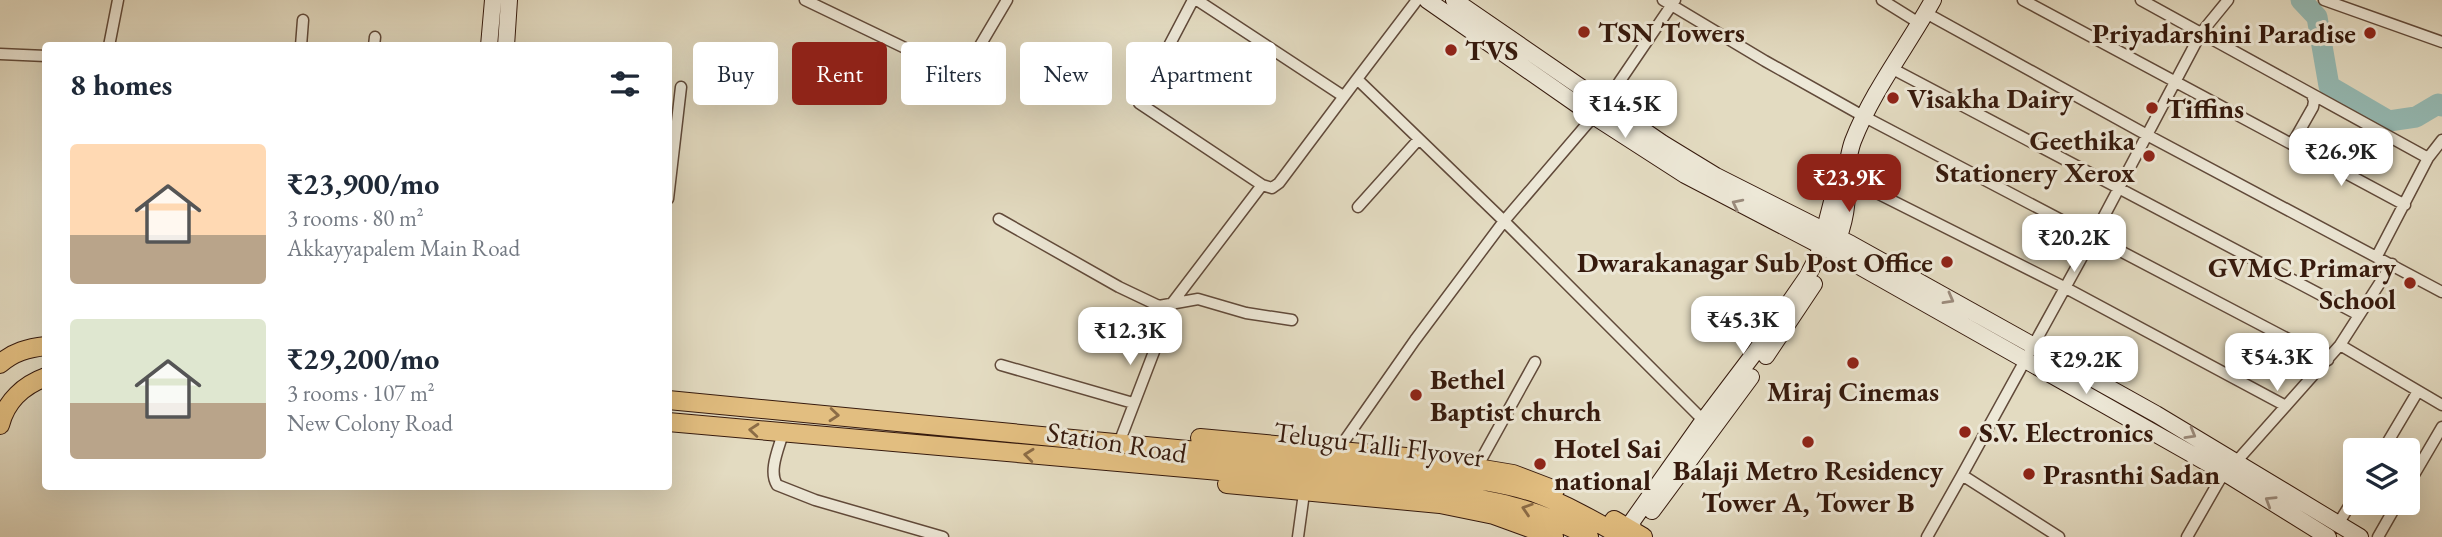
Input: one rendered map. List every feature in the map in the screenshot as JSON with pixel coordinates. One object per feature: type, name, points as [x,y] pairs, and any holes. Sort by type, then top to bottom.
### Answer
[{"type":"main road","points":[[489,42],[492,0]]},
{"type":"main road","points":[[506,42],[509,0]]},
{"type":"main road","points":[[1427,0],[1595,117],[1696,182],[1829,242],[2033,345],[2236,460],[2360,537]]},
{"type":"main road","points":[[1454,0],[1662,143],[2024,360],[2225,474],[2328,537]]},
{"type":"main road","points":[[1632,535],[1633,520],[1798,312],[1829,242],[1836,186],[1845,177],[1850,151],[1863,117],[1926,12]]},
{"type":"main road","points":[[0,364],[19,351],[42,347]]},
{"type":"main road","points":[[0,425],[19,392],[30,383],[42,378]]},
{"type":"main road","name":"Station Road","points":[[672,400],[1119,443]]},
{"type":"main road","name":"Station Road","points":[[672,422],[1121,464],[1142,475],[1440,505],[1494,515],[1554,537]]},
{"type":"main road","points":[[1119,443],[1136,433],[1338,450],[1477,467],[1537,482],[1599,511],[1632,535]]},
{"type":"main road","name":"Telugu Talli Flyover","points":[[1119,443],[1427,472],[1482,481],[1534,493],[1632,535]]},
{"type":"main road","name":"Telugu Talli Flyover","points":[[1121,464],[1423,489],[1498,500],[1532,511],[1589,537]]},
{"type":"street","points":[[110,42],[118,0]]},
{"type":"street","points":[[805,0],[953,71],[961,72],[968,66],[1004,1]]},
{"type":"street","points":[[1343,96],[1195,0],[1139,103],[1262,185],[1272,188],[1279,183],[1417,0]]},
{"type":"street","points":[[1882,0],[1926,12],[2147,135],[2442,292]]},
{"type":"street","points":[[2023,0],[2405,205]]},
{"type":"street","points":[[2141,0],[2428,158]]},
{"type":"street","points":[[1927,537],[2093,237],[2201,33],[2228,0]]},
{"type":"street","points":[[2324,0],[2442,42]]},
{"type":"street","points":[[1338,450],[1436,310],[1504,221],[1595,117],[1670,2],[1863,117],[2328,360]]},
{"type":"street","points":[[301,42],[303,20]]},
{"type":"street","points":[[0,54],[42,56]]},
{"type":"street","points":[[1891,68],[2359,315]]},
{"type":"street","points":[[1357,79],[1708,425]]},
{"type":"street","points":[[672,165],[681,87]]},
{"type":"street","points":[[2292,144],[2313,107],[2312,95]]},
{"type":"street","points":[[1358,207],[1419,139]]},
{"type":"street","points":[[2377,256],[2428,158],[2442,140]]},
{"type":"street","points":[[1845,177],[2064,287],[2286,406]]},
{"type":"street","points":[[1119,443],[1173,302],[1262,185]]},
{"type":"street","points":[[999,219],[1159,306],[1198,299],[1246,313],[1292,320]]},
{"type":"street","points":[[2187,537],[2225,474],[2340,345],[2392,264]]},
{"type":"street","points":[[2340,345],[2442,405]]},
{"type":"street","points":[[1477,467],[1535,362]]},
{"type":"street","points":[[1001,365],[1133,403]]},
{"type":"street","points":[[2390,438],[2418,391]]},
{"type":"street","points":[[2420,464],[2442,426]]},
{"type":"street","points":[[783,433],[774,470],[773,479],[777,485],[815,500],[943,537]]},
{"type":"street","points":[[1962,475],[2059,537]]},
{"type":"street","points":[[1298,537],[1304,493]]},
{"type":"street","points":[[2339,524],[2344,515]]},
{"type":"street","points":[[2378,537],[2391,515]]},
{"type":"waterway","points":[[2301,0],[2317,17],[2329,86],[2389,121],[2416,117],[2438,104],[2442,106]]},
{"type":"place","name":"TSN Towers","points":[[1584,32]]},
{"type":"place","name":"Priyadarshini Paradise","points":[[2370,33]]},
{"type":"place","name":"TVS","points":[[1451,50]]},
{"type":"place","name":"Visakha Dairy","points":[[1893,98]]},
{"type":"place","name":"Tiffins","points":[[2152,108]]},
{"type":"place","name":"Geethika Stationery Xerox","points":[[2149,156]]},
{"type":"place","name":"Dwarakanagar Sub Post Office","points":[[1947,262]]},
{"type":"place","name":"GVMC Primary School","points":[[2410,283]]},
{"type":"place","name":"Miraj Cinemas","points":[[1853,363]]},
{"type":"place","name":"Bethel Baptist church","points":[[1416,395]]},
{"type":"place","name":"S.V. Electronics","points":[[1965,432]]},
{"type":"place","name":"Balaji Metro Residency Tower A, Tower B","points":[[1808,442]]},
{"type":"place","name":"Hotel Sai national","points":[[1540,464]]},
{"type":"place","name":"Prasnthi Sadan","points":[[2029,474]]}]
